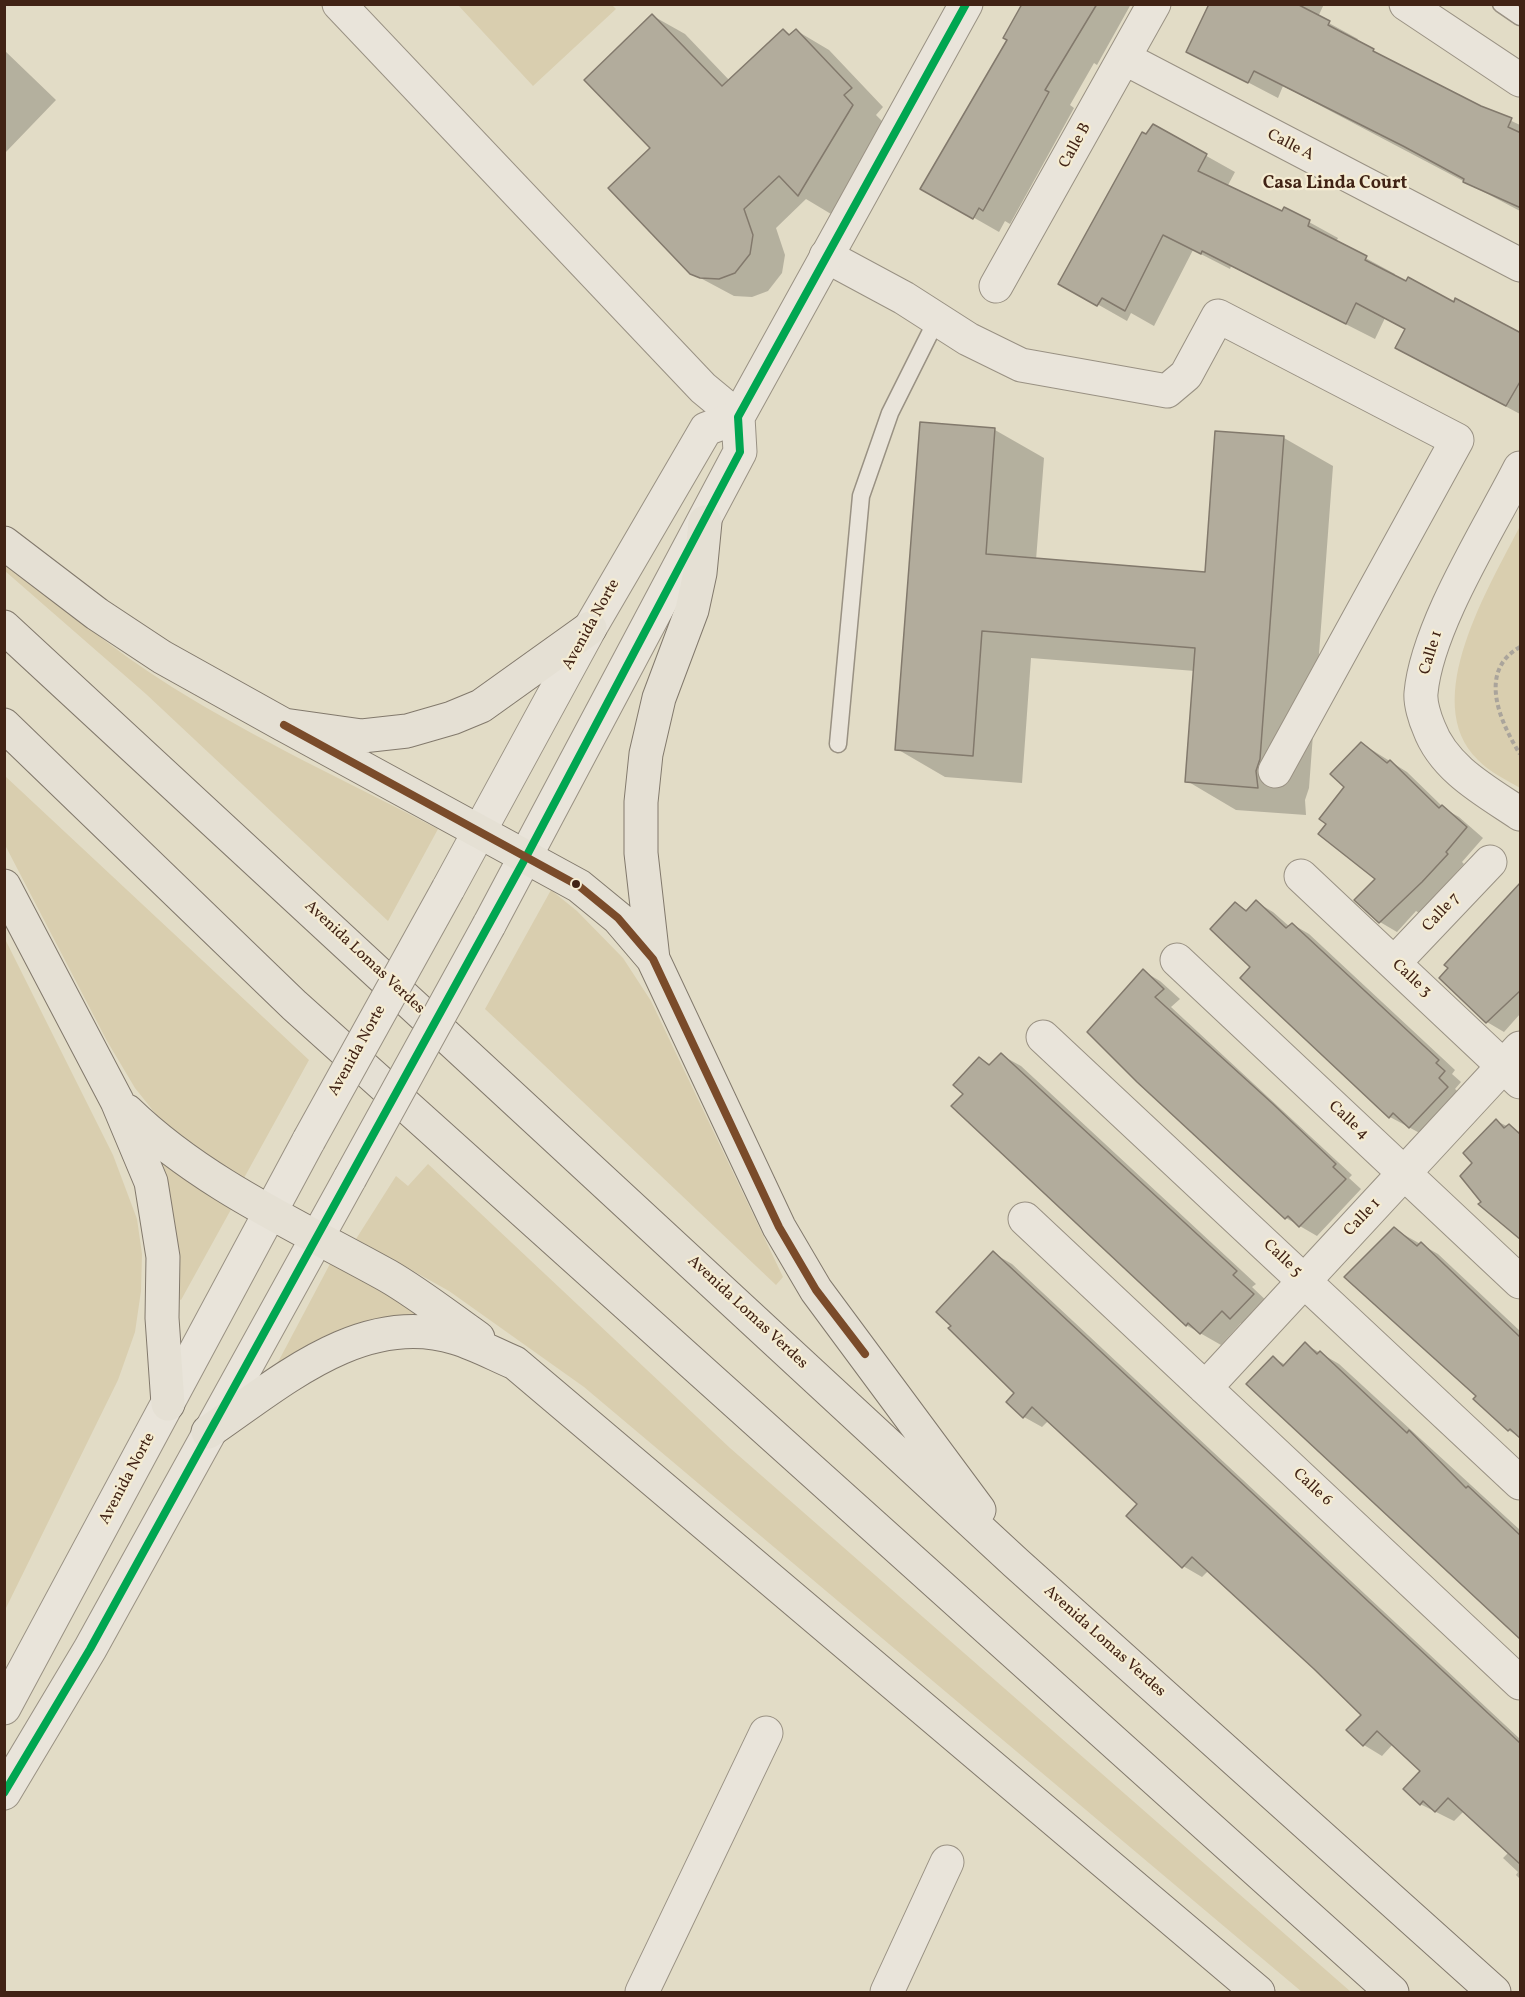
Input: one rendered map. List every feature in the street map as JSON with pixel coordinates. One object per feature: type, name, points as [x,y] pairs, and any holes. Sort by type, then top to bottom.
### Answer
[{"type":"highway","points":[[653,959],[641,853],[641,802],[645,764],[659,698],[692,610],[700,573],[705,522]]},
{"type":"highway","points":[[4,543],[97,615],[162,657],[579,886],[618,918],[653,959],[779,1227],[816,1290],[933,1444],[1016,1563]]},
{"type":"highway","name":"Avenida Lomas Verdes","points":[[4,627],[1016,1563],[1494,1992]]},
{"type":"highway","points":[[284,725],[362,736],[407,731],[452,718],[481,706],[590,628]]},
{"type":"highway","points":[[4,725],[294,1005],[1392,1992]]},
{"type":"highway","points":[[4,886],[117,1101],[151,1182],[159,1218],[163,1257],[162,1318],[168,1404]]},
{"type":"highway","points":[[117,1101],[150,1133],[185,1160],[271,1213],[390,1278],[515,1363],[1258,1992]]},
{"type":"highway","points":[[208,1431],[309,1362],[344,1345],[380,1336],[412,1331],[455,1338],[515,1363]]},
{"type":"street","points":[[339,4],[703,388],[738,417]]},
{"type":"street","points":[[4,1794],[90,1649],[526,857],[740,452],[738,417],[966,4]]},
{"type":"street","name":"Calle B","points":[[996,286],[1154,4]]},
{"type":"street","points":[[1406,4],[1521,80]]},
{"type":"street","name":"Calle A","points":[[1124,58],[1521,265]]},
{"type":"street","points":[[826,256],[904,298],[968,339],[1021,365],[1167,391],[1186,375],[1218,316],[1457,440],[1275,771]]},
{"type":"street","name":"Avenida Norte","points":[[4,1708],[309,1140],[590,628],[706,429],[738,417]]},
{"type":"street","name":"Calle 1","points":[[1521,468],[1442,621],[1426,666],[1420,695],[1429,729],[1464,777],[1521,814]]},
{"type":"street","name":"Calle 7","points":[[1394,963],[1490,862]]},
{"type":"street","name":"Calle 3","points":[[1301,876],[1394,963],[1515,1065]]},
{"type":"street","name":"Calle 4","points":[[1177,960],[1521,1282]]},
{"type":"street","name":"Calle 5","points":[[1043,1037],[1521,1483]]},
{"type":"street","name":"Calle 1","points":[[1205,1388],[1404,1174],[1515,1065]]},
{"type":"street","name":"Calle 6","points":[[1025,1220],[1521,1683]]},
{"type":"street","points":[[642,1992],[766,1733]]},
{"type":"street","points":[[887,1992],[947,1862]]},
{"type":"lane","points":[[1501,4],[1521,17]]},
{"type":"lane","points":[[838,744],[861,496],[890,413],[937,319]]},
{"type":"path","points":[[1521,647],[1509,653],[1496,674],[1495,685],[1496,702],[1503,722],[1521,754]]},
{"type":"shaded area","points":[[458,5],[612,5],[616,9],[533,86]]},
{"type":"shaded area","points":[[1520,526],[1520,788],[1478,760],[1461,735],[1455,707],[1457,676],[1465,643],[1492,580]]},
{"type":"shaded area","points":[[5,561],[107,642],[172,687],[270,743],[438,829],[388,921],[146,694],[5,571]]},
{"type":"shaded area","points":[[5,776],[309,1060],[244,1178],[170,1132],[135,1088],[107,1041],[5,845]]},
{"type":"shaded area","points":[[551,890],[577,911],[623,958],[651,1001],[783,1277],[776,1285],[485,1009]]},
{"type":"shaded area","points":[[5,939],[113,1155],[137,1219],[142,1254],[141,1291],[135,1332],[118,1380],[5,1610]]},
{"type":"shaded area","points":[[160,1159],[234,1204],[181,1300],[176,1297],[178,1264],[175,1223]]},
{"type":"shaded area","points":[[428,1164],[730,1448],[1351,1992],[1302,1992],[584,1387],[449,1291],[356,1239],[396,1176],[408,1186]]},
{"type":"shaded area","points":[[331,1262],[437,1318],[277,1364]]},
{"type":"building","points":[[1022,4],[1097,4],[1045,90],[1049,92],[983,211],[979,208],[973,219],[920,189],[1007,40],[1003,38]]},
{"type":"building","points":[[1209,4],[1297,4],[1330,21],[1328,25],[1374,49],[1373,51],[1481,106],[1512,118],[1508,127],[1521,133],[1521,208],[1463,182],[1464,179],[1403,146],[1254,71],[1248,83],[1186,52]]},
{"type":"building","points":[[652,14],[722,86],[783,29],[789,35],[796,29],[852,88],[844,95],[853,105],[798,196],[779,176],[744,209],[753,235],[750,254],[735,273],[719,279],[700,278],[690,274],[608,188],[650,148],[584,80]]},
{"type":"building","points":[[1153,124],[1207,154],[1198,171],[1282,211],[1284,207],[1310,220],[1308,226],[1367,256],[1365,260],[1406,281],[1408,277],[1454,302],[1455,298],[1521,333],[1521,380],[1506,406],[1395,348],[1405,329],[1356,303],[1346,324],[1202,251],[1201,254],[1163,235],[1125,311],[1102,298],[1097,306],[1058,284],[1142,132],[1146,134]]},
{"type":"building","points":[[920,422],[995,428],[986,554],[1205,572],[1215,431],[1284,436],[1260,759],[1256,771],[1258,788],[1185,782],[1195,648],[982,631],[973,756],[895,750]]},
{"type":"building","points":[[1361,742],[1387,763],[1390,760],[1439,808],[1442,805],[1467,827],[1446,852],[1448,854],[1379,923],[1354,900],[1375,879],[1318,834],[1326,824],[1319,819],[1344,787],[1330,774]]},
{"type":"building","points":[[1521,882],[1521,990],[1486,1023],[1439,978],[1448,968],[1444,965]]},
{"type":"building","points":[[1256,900],[1286,928],[1292,923],[1439,1060],[1436,1063],[1445,1071],[1439,1078],[1448,1087],[1409,1128],[1393,1113],[1389,1118],[1240,978],[1250,967],[1210,929],[1235,902],[1246,911]]},
{"type":"building","points":[[1143,969],[1164,989],[1155,997],[1272,1103],[1336,1164],[1333,1167],[1346,1179],[1299,1227],[1288,1216],[1285,1219],[1137,1082],[1087,1032]]},
{"type":"building","points":[[1001,1053],[1237,1271],[1233,1275],[1254,1294],[1230,1319],[1222,1311],[1200,1334],[1188,1323],[1186,1326],[951,1106],[963,1094],[953,1085],[979,1057],[989,1065]]},
{"type":"building","points":[[1496,1119],[1504,1128],[1509,1124],[1521,1135],[1521,1240],[1478,1204],[1481,1202],[1460,1176],[1472,1163],[1463,1153]]},
{"type":"building","points":[[1394,1227],[1417,1246],[1421,1242],[1521,1338],[1521,1439],[1510,1429],[1508,1431],[1473,1399],[1476,1396],[1344,1277]]},
{"type":"building","points":[[993,1251],[1521,1744],[1521,1865],[1448,1798],[1435,1812],[1423,1801],[1420,1805],[1403,1789],[1420,1771],[1377,1731],[1363,1746],[1346,1730],[1361,1715],[1314,1669],[1192,1557],[1182,1568],[1126,1516],[1137,1504],[1032,1407],[1023,1418],[1006,1402],[1014,1393],[948,1328],[951,1326],[936,1312]]},
{"type":"building","points":[[1305,1342],[1317,1354],[1320,1351],[1407,1433],[1409,1430],[1466,1488],[1468,1486],[1521,1536],[1521,1640],[1246,1384],[1273,1356],[1283,1366]]},
{"type":"transit line","points":[[4,1793],[90,1649],[526,857],[740,452],[738,417],[966,4]]},
{"type":"transit line","points":[[284,725],[579,886],[618,918],[653,959],[779,1227],[816,1290],[865,1354]]},
{"type":"district","name":"Casa Linda Court","points":[[1335,185]]}]
